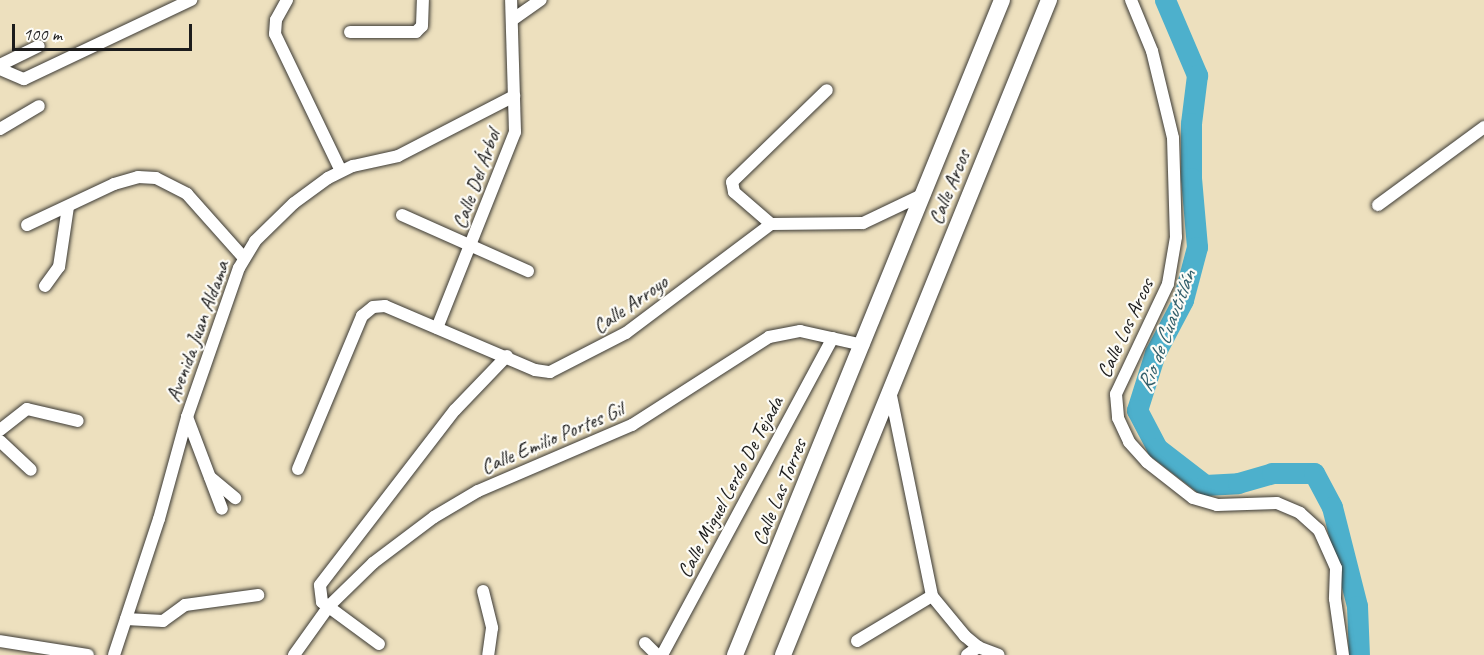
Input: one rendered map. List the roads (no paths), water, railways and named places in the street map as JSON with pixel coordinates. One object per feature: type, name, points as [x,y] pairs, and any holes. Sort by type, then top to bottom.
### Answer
[{"type":"main road","name":"Calle Arcos","points":[[863,345],[1002,0]]},
{"type":"main road","name":"Calle Arcos","points":[[890,391],[1049,0]]},
{"type":"main road","name":"Calle Las Torres","points":[[735,655],[863,345]]},
{"type":"main road","points":[[783,655],[890,391]]},
{"type":"street","points":[[0,67],[24,79],[191,0]]},
{"type":"street","points":[[287,0],[274,25],[341,171]]},
{"type":"street","points":[[350,32],[416,32],[422,26],[423,0]]},
{"type":"street","name":"Calle Del Árbol","points":[[437,328],[513,141],[514,96],[510,0]]},
{"type":"street","points":[[512,20],[541,0]]},
{"type":"street","name":"Calle Los Arcos","points":[[1131,0],[1152,51],[1173,138],[1176,237],[1168,284],[1116,394],[1121,429],[1147,462],[1192,498],[1217,505],[1277,503],[1300,513],[1319,530],[1336,568],[1335,599],[1343,655]]},
{"type":"street","points":[[0,67],[39,46]]},
{"type":"street","points":[[827,90],[732,180],[734,192],[771,224],[863,222],[924,194]]},
{"type":"street","name":"Avenida Juan Aldama","points":[[114,655],[187,417],[244,258],[294,203],[341,171],[398,156],[514,96]]},
{"type":"street","points":[[0,129],[39,106]]},
{"type":"street","points":[[1378,205],[1484,127]]},
{"type":"street","points":[[27,225],[114,184],[138,177],[156,178],[187,194],[244,258]]},
{"type":"street","points":[[45,286],[59,267],[68,207]]},
{"type":"street","points":[[402,215],[528,271]]},
{"type":"street","name":"Calle Arroyo","points":[[298,469],[367,310],[385,306],[507,356],[535,370],[550,372],[591,354],[626,333],[771,224]]},
{"type":"street","name":"Calle Emilio Portes Gil","points":[[294,655],[329,606],[373,563],[434,517],[478,491],[632,425],[769,337],[800,330],[863,345]]},
{"type":"street","name":"Calle Miguel Lerdo De Tejada","points":[[662,655],[833,338]]},
{"type":"street","points":[[379,644],[329,606],[319,594],[322,582],[455,410],[507,356]]},
{"type":"street","points":[[890,391],[932,596],[978,647],[999,655]]},
{"type":"street","points":[[0,430],[27,409],[78,421]]},
{"type":"street","points":[[187,417],[222,509]]},
{"type":"street","points":[[0,441],[31,471]]},
{"type":"street","points":[[210,477],[235,498]]},
{"type":"street","points":[[483,591],[492,628],[488,655]]},
{"type":"street","points":[[126,619],[162,621],[185,605],[258,595]]},
{"type":"street","points":[[857,641],[932,596]]},
{"type":"street","points":[[0,641],[88,655]]},
{"type":"street","points":[[645,643],[657,655]]},
{"type":"street","points":[[967,655],[978,647]]},
{"type":"waterway","name":"Rio de Cuautitlán","points":[[1165,0],[1197,75],[1191,123],[1191,178],[1197,247],[1183,300],[1155,353],[1137,410],[1157,448],[1205,485],[1238,483],[1272,473],[1314,473],[1332,507],[1357,606],[1359,655]]}]
